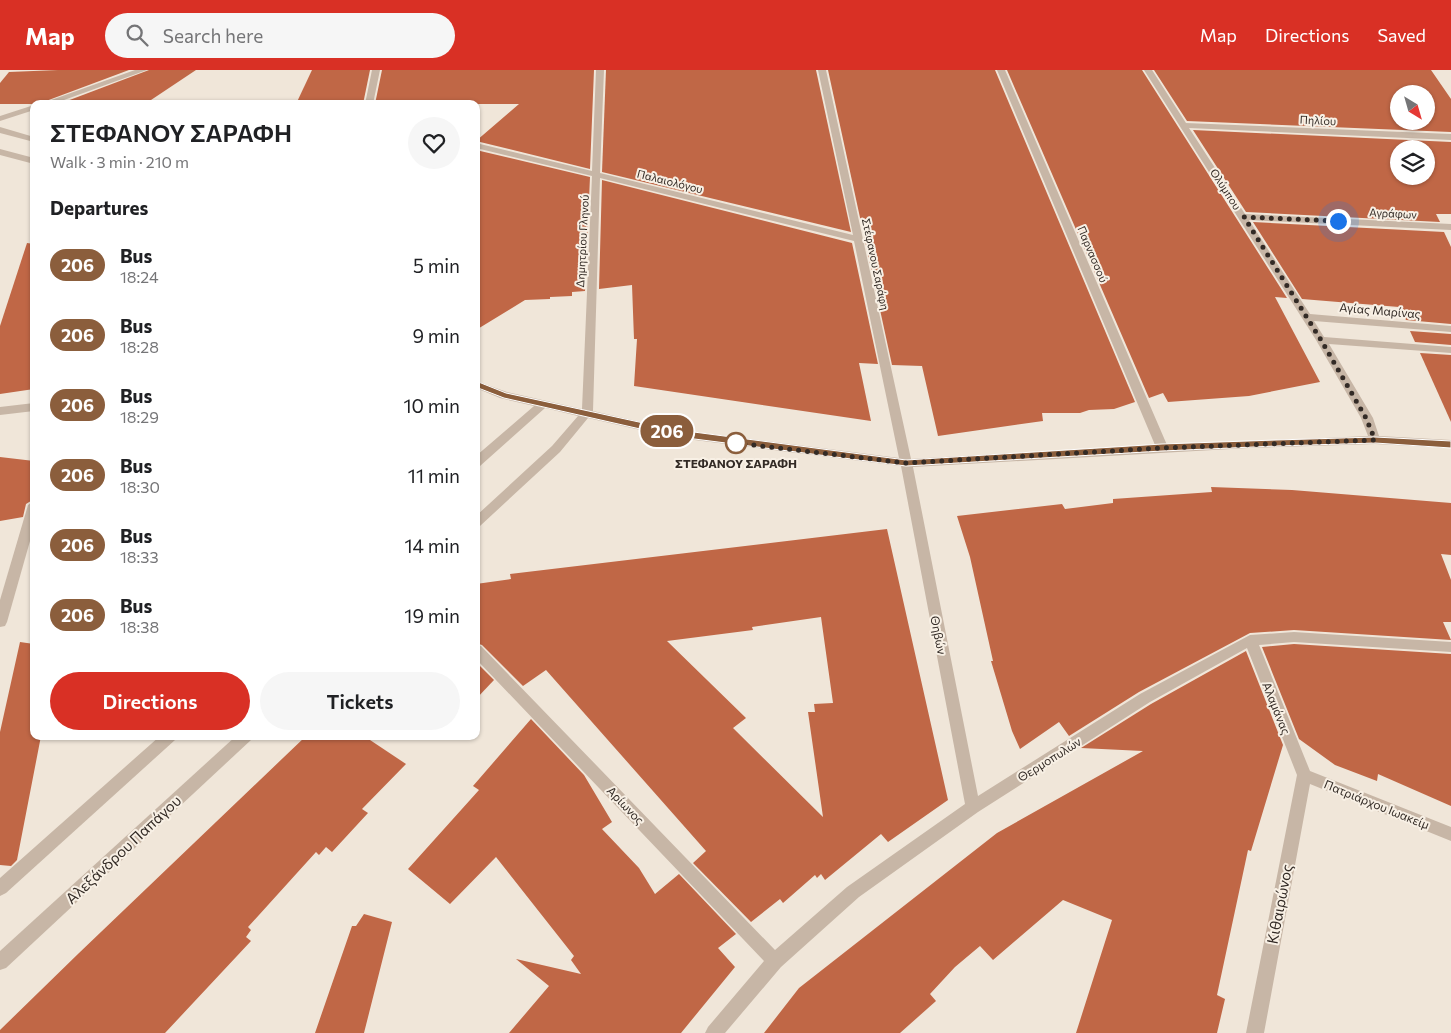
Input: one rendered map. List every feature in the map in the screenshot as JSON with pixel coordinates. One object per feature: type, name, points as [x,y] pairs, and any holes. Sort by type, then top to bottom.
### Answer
[{"type":"street","points":[[56,100],[143,70]]},
{"type":"street","points":[[369,100],[376,70]]},
{"type":"street","name":"Δημητρίου Γληνού","points":[[587,412],[598,175],[600,70]]},
{"type":"street","name":"Στέφανου Σαράφη","points":[[822,70],[906,463]]},
{"type":"street","name":"Παρνασσού","points":[[1001,70],[1162,448]]},
{"type":"street","name":"Ολύμπου","points":[[1148,70],[1244,217],[1321,340],[1366,418],[1375,440]]},
{"type":"street","points":[[0,119],[30,108]]},
{"type":"street","name":"Πηλίου","points":[[1184,125],[1451,137]]},
{"type":"street","points":[[0,130],[30,139]]},
{"type":"street","name":"Παλαιολόγου","points":[[480,146],[858,239]]},
{"type":"street","points":[[0,152],[30,161]]},
{"type":"street","name":"Αγράφων","points":[[1244,217],[1451,227]]},
{"type":"street","name":"Αγίας Μαρίνας","points":[[1306,316],[1451,329]]},
{"type":"street","points":[[1321,340],[1451,350]]},
{"type":"street","points":[[480,386],[504,395],[542,405],[587,412],[690,436],[906,463],[1162,448],[1375,440],[1451,444]]},
{"type":"street","points":[[480,459],[542,405]]},
{"type":"street","points":[[0,411],[30,407]]},
{"type":"street","points":[[480,519],[556,449],[587,412]]},
{"type":"street","name":"Θηβών","points":[[906,463],[973,807]]},
{"type":"street","points":[[0,622],[30,519]]},
{"type":"street","name":"Θερμοπυλών","points":[[714,1033],[775,961],[853,892],[973,807],[1145,698],[1250,640],[1294,637],[1451,647]]},
{"type":"street","name":"Αλαμάνας","points":[[1250,640],[1304,775]]},
{"type":"street","name":"Αρίωνος","points":[[480,654],[775,961]]},
{"type":"street","points":[[0,888],[166,740]]},
{"type":"street","name":"Αλεξάνδρου Παπάγου","points":[[0,962],[242,740]]},
{"type":"street","name":"Πατριάρχου Ιωακείμ","points":[[1304,775],[1451,834]]},
{"type":"street","name":"Κιθαιρώνος","points":[[1255,1033],[1304,775]]},
{"type":"building","points":[[129,70],[49,100],[30,100],[30,104],[0,104],[0,83],[9,72]]},
{"type":"building","points":[[149,70],[196,70],[151,100],[70,100]]},
{"type":"building","points":[[312,70],[370,70],[364,100],[298,100]]},
{"type":"building","points":[[382,70],[594,70],[590,169],[480,142],[480,138],[519,104],[480,104],[480,100],[376,100]]},
{"type":"building","points":[[606,70],[816,70],[851,232],[602,172]]},
{"type":"building","points":[[828,70],[995,70],[1135,402],[1114,409],[1089,410],[1080,413],[1042,413],[1043,421],[938,436],[922,366],[892,365]]},
{"type":"building","points":[[1007,70],[1142,70],[1287,298],[1275,297],[1320,382],[1249,396],[1168,402],[1163,393],[1149,398]]},
{"type":"building","points":[[1154,70],[1431,70],[1451,99],[1451,132],[1403,130],[1435,130],[1435,85],[1390,85],[1390,129],[1187,121]]},
{"type":"building","points":[[1193,130],[1408,140],[1390,140],[1390,185],[1435,185],[1435,141],[1451,142],[1451,214],[1436,214],[1440,222],[1246,212]]},
{"type":"building","points":[[480,151],[590,177],[585,291],[572,292],[572,296],[525,300],[480,328]]},
{"type":"building","points":[[602,180],[852,243],[878,364],[859,363],[871,421],[634,386],[637,339],[634,339],[632,285],[599,289]]},
{"type":"building","points":[[1253,222],[1444,232],[1451,247],[1451,324],[1406,320],[1399,307],[1302,299]]},
{"type":"building","points":[[27,243],[30,243],[30,390],[0,394],[0,326]]},
{"type":"building","points":[[1410,331],[1451,334],[1451,345],[1415,342]]},
{"type":"building","points":[[1420,353],[1451,355],[1451,422]]},
{"type":"building","points":[[0,457],[30,461],[30,502],[26,504],[23,517],[0,521]]},
{"type":"building","points":[[1211,487],[1292,490],[1451,503],[1451,555],[1441,554],[1451,580],[1451,622],[1443,622],[1451,640],[1294,630],[1250,633],[1139,692],[1069,736],[1059,722],[1020,749],[1012,731],[991,661],[993,661],[970,557],[957,516],[1062,504],[1065,509],[1113,503],[1113,499],[1212,492]]},
{"type":"building","points":[[887,529],[948,800],[888,842],[881,834],[825,880],[821,874],[817,878],[815,875],[783,903],[780,899],[751,922],[693,863],[706,851],[546,670],[523,686],[480,644],[480,583],[511,579],[510,574]],"holes":[[[821,617],[833,703],[814,704],[815,712],[808,712],[823,817],[733,728],[746,718],[667,641],[753,630],[752,627]]]},
{"type":"building","points":[[20,642],[30,643],[30,740],[40,740],[17,860],[11,866],[0,865],[0,732]]},
{"type":"building","points":[[1294,644],[1451,654],[1451,806],[1378,774],[1377,781],[1335,765],[1299,739],[1262,647]]},
{"type":"building","points":[[1246,651],[1283,745],[1251,851],[1248,850],[1217,995],[1225,999],[1217,1033],[1076,1033],[1112,920],[1063,900],[993,960],[980,946],[955,967],[930,994],[936,1001],[900,1033],[764,1033],[799,988],[997,833],[1143,751],[1081,748],[1151,704]]},
{"type":"building","points":[[480,666],[494,680],[480,695]]},
{"type":"building","points":[[531,719],[584,775],[612,822],[602,829],[639,868],[655,894],[679,874],[736,934],[718,948],[735,967],[681,1033],[509,1033],[549,986],[516,959],[581,974],[571,960],[574,956],[496,857],[450,904],[408,869],[479,790],[473,786]]},
{"type":"building","points":[[302,740],[370,740],[406,764],[362,809],[368,813],[332,852],[326,847],[319,855],[316,852],[248,927],[251,930],[246,937],[251,941],[165,1033],[0,1033],[0,1030]]},
{"type":"building","points":[[364,914],[392,922],[364,1033],[315,1033],[352,926],[356,926]]},
{"type":"bus line","name":"206","points":[[480,386],[504,395],[542,405],[587,412],[671,432],[737,443],[906,463],[1276,443],[1375,440],[1451,444]]},
{"type":"place","name":"ΣΤΕΦΑΝΟΥ ΣΑΡΑΦΗ","points":[[736,443]]},
{"type":"route","points":[[736,443],[906,463],[1162,448],[1375,440],[1366,418],[1321,340],[1244,217],[1338,221]]}]
